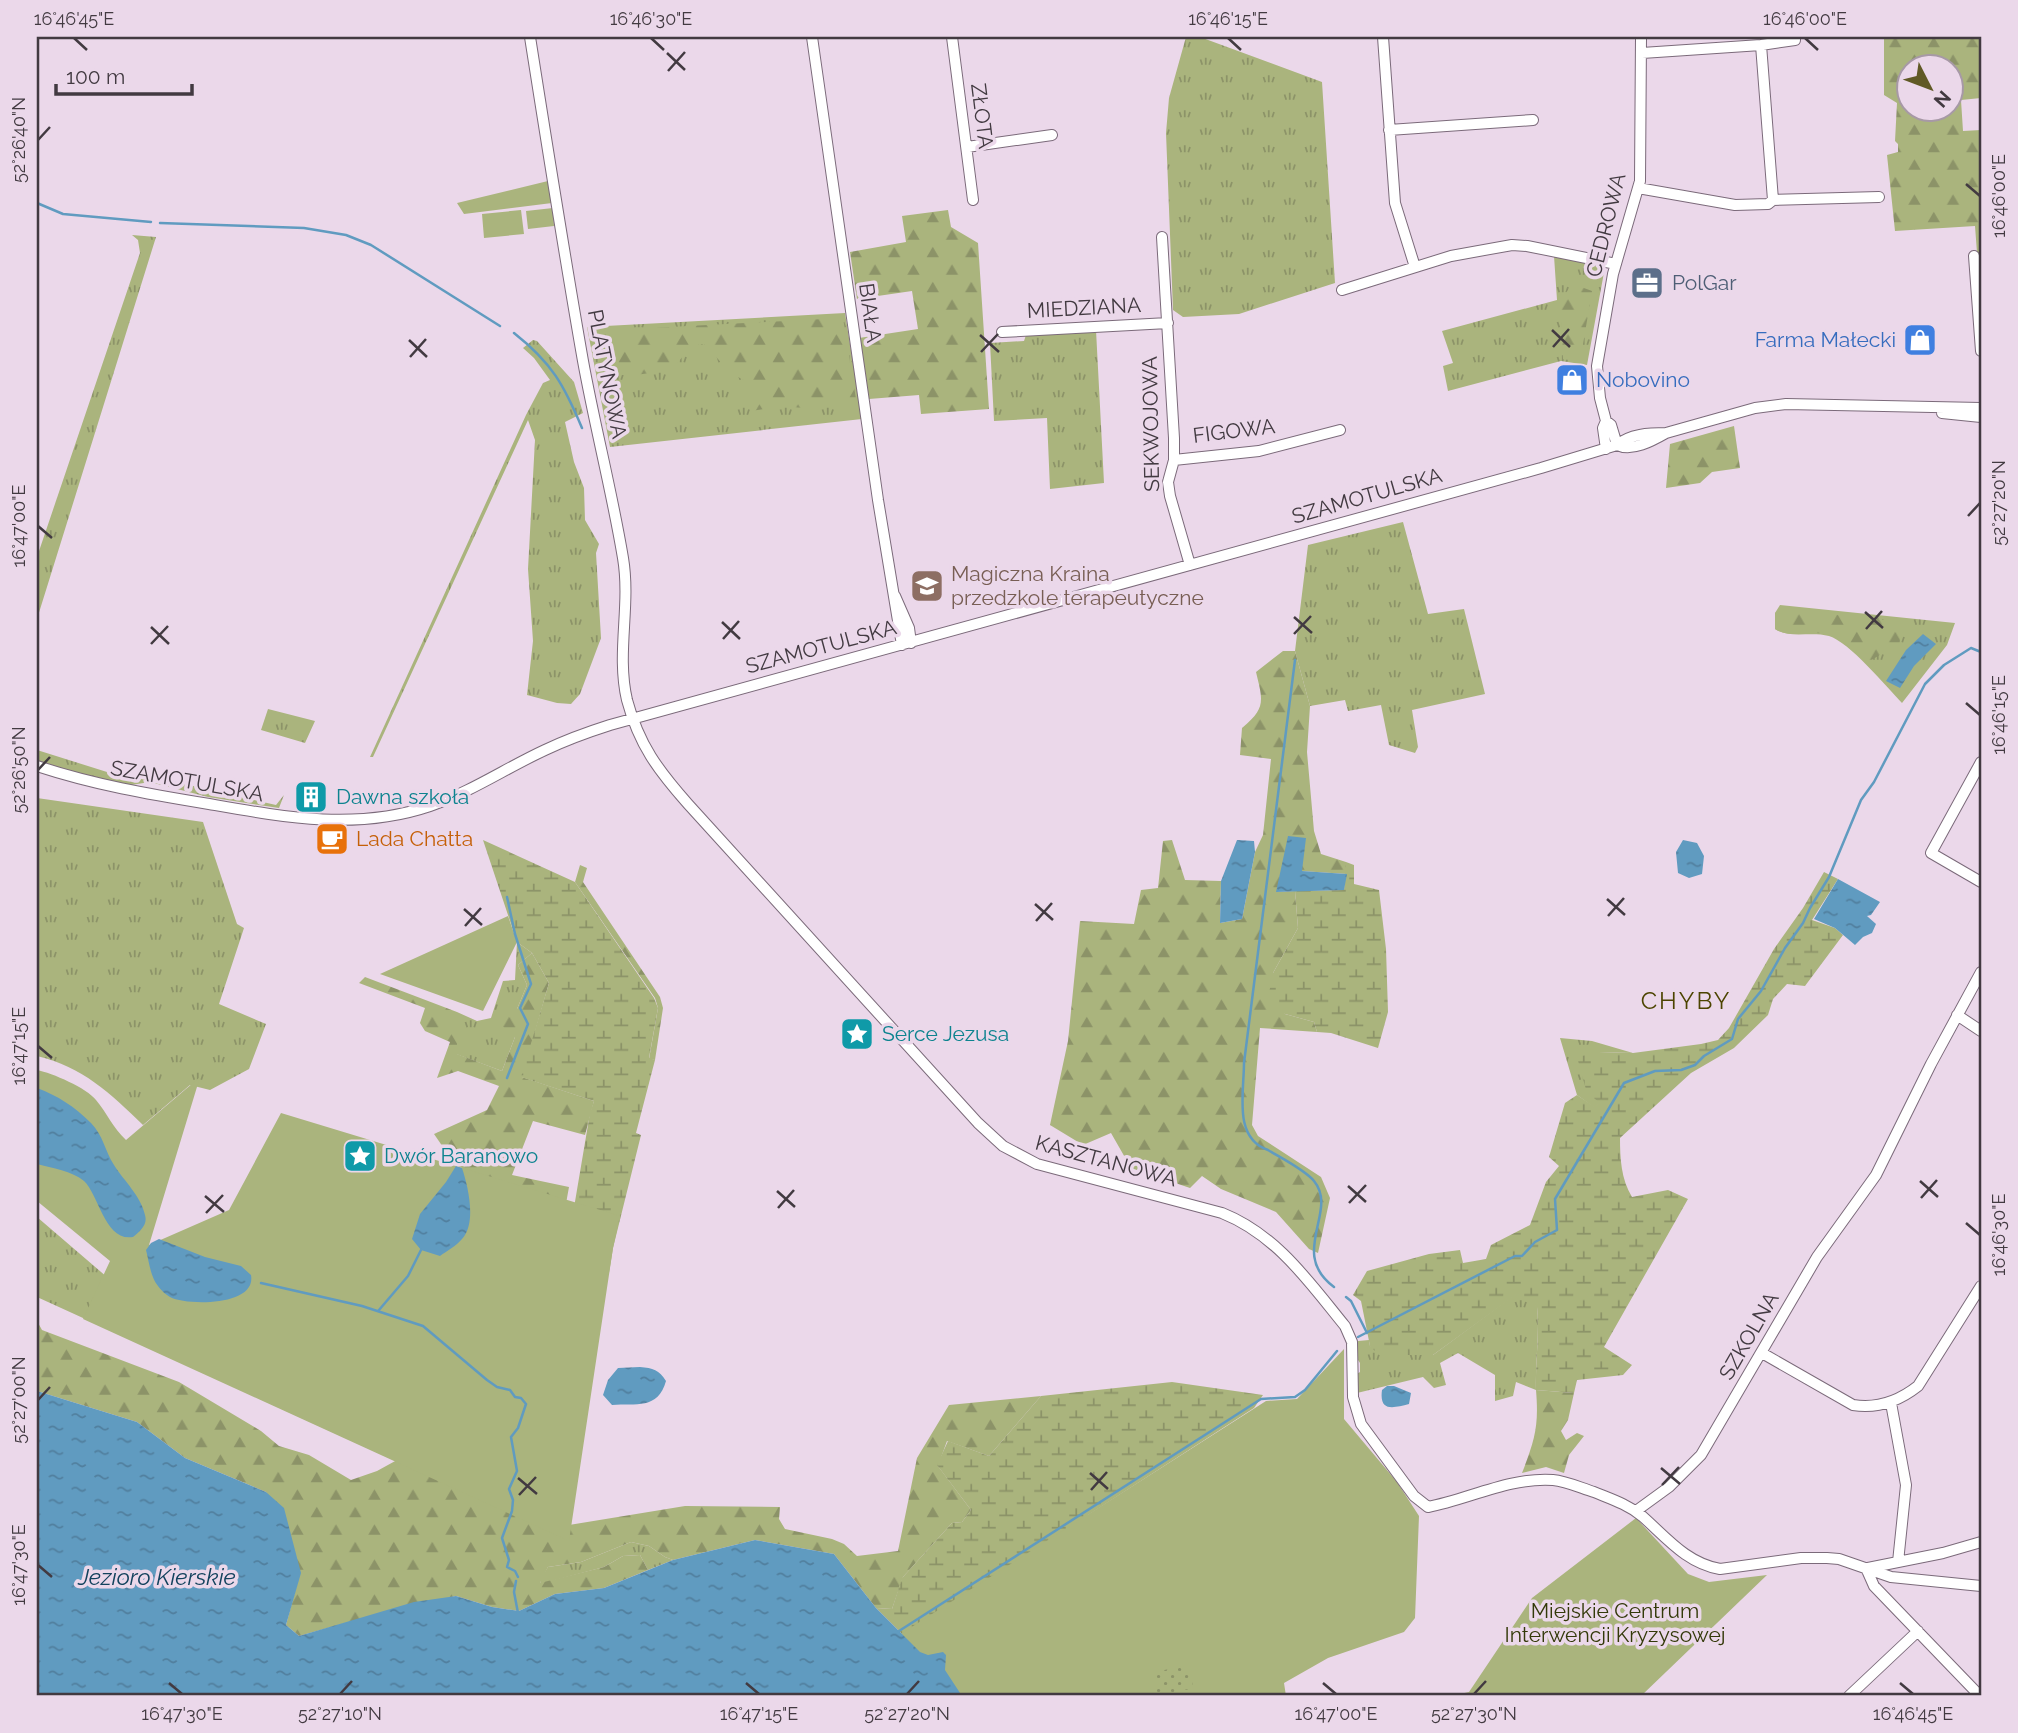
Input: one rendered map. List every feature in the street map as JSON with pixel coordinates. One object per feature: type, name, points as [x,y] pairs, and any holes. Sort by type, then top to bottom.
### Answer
[{"type":"street","name":"PLATYNOWA","points":[[530,37],[582,350],[624,561],[626,602],[622,664],[623,679],[634,718]]},
{"type":"street","name":"BIAŁA","points":[[812,37],[880,513],[894,594],[905,616],[907,644]]},
{"type":"street","name":"ZŁOTA","points":[[952,37],[973,200]]},
{"type":"street","points":[[1383,37],[1395,203],[1415,267]]},
{"type":"street","name":"CEDROWA","points":[[1611,447],[1603,428],[1606,421],[1598,391],[1597,366],[1616,264],[1638,188],[1641,37]]},
{"type":"street","points":[[1642,53],[1761,45],[1795,38]]},
{"type":"street","points":[[1761,45],[1773,200]]},
{"type":"street","points":[[1389,130],[1533,120]]},
{"type":"street","points":[[967,147],[1052,135]]},
{"type":"street","points":[[1638,188],[1735,205],[1768,204],[1773,200],[1879,197]]},
{"type":"street","name":"SEKWOJOWA","points":[[1162,237],[1174,460],[1168,482],[1190,565]]},
{"type":"street","points":[[1342,290],[1451,256],[1519,245],[1616,264]]},
{"type":"street","points":[[1974,256],[1981,351]]},
{"type":"street","name":"MIEDZIANA","points":[[1002,332],[1168,323]]},
{"type":"street","name":"SZAMOTULSKA","points":[[37,766],[102,786],[306,820],[364,820],[399,814],[463,793],[555,746],[634,718],[1611,447],[1644,434],[1666,433],[1755,408],[1786,404],[1981,408]]},
{"type":"street","name":"SZAMOTULSKA","points":[[1929,408],[1944,413],[1981,417]]},
{"type":"street","name":"FIGOWA","points":[[1174,460],[1259,451],[1340,430]]},
{"type":"street","name":"KASZTANOWA","points":[[634,718],[645,749],[662,775],[991,1137],[1015,1154],[1037,1164],[1222,1213],[1262,1234],[1281,1250],[1350,1334],[1353,1349],[1353,1397],[1361,1424],[1414,1496],[1427,1507],[1522,1482],[1556,1480],[1625,1504],[1636,1511]]},
{"type":"street","points":[[1981,762],[1931,853],[1981,882]]},
{"type":"street","name":"SZKOLNA","points":[[1636,1511],[1669,1487],[1701,1454],[1817,1257],[1876,1175],[1981,972]]},
{"type":"street","points":[[1957,1015],[1981,1031]]},
{"type":"street","points":[[1762,1353],[1853,1405],[1864,1407],[1891,1403],[1918,1386],[1981,1286]]},
{"type":"street","points":[[1891,1403],[1906,1485],[1898,1562]]},
{"type":"street","points":[[1636,1511],[1676,1548],[1708,1567],[1720,1569],[1801,1558],[1827,1558],[1839,1559],[1891,1577],[1981,1586]]},
{"type":"street","points":[[1866,1568],[1981,1542]]},
{"type":"street","points":[[1866,1568],[1874,1586],[1980,1696]]},
{"type":"street","points":[[1849,1696],[1918,1631]]},
{"type":"green space","points":[[1186,37],[1200,37],[1322,82],[1335,283],[1239,314],[1183,317],[1173,310],[1166,133],[1169,98]]},
{"type":"green space","points":[[1884,37],[1981,37],[1981,98],[1966,100],[1966,52],[1896,52],[1896,102],[1884,95]]},
{"type":"green space","points":[[1896,122],[1962,122],[1963,131],[1981,130],[1981,266],[1978,266],[1975,226],[1895,231],[1887,155],[1898,152],[1898,144],[1895,141]]},
{"type":"green space","points":[[548,181],[552,203],[464,214],[457,203]]},
{"type":"green space","points":[[553,208],[554,226],[528,229],[526,211]]},
{"type":"green space","points":[[521,210],[524,234],[484,238],[482,214]]},
{"type":"green space","points":[[948,210],[951,227],[978,243],[989,409],[921,414],[919,395],[869,399],[859,338],[918,329],[912,291],[857,299],[850,252],[906,242],[902,216]]},
{"type":"green space","points":[[132,235],[156,237],[37,619],[37,557],[140,253],[138,240]]},
{"type":"green space","points":[[1554,256],[1605,267],[1587,365],[1561,361],[1448,391],[1443,366],[1453,363],[1442,331],[1557,300]]},
{"type":"green space","points":[[1573,284],[1592,291],[1580,362],[1563,359],[1560,300]]},
{"type":"green space","points":[[845,313],[862,419],[610,447],[587,327]]},
{"type":"green space","points":[[843,318],[856,399],[814,409],[782,406],[751,411],[747,382],[731,373],[704,344],[691,346],[672,370],[628,376],[601,371],[594,331]]},
{"type":"green space","points":[[1096,330],[1104,483],[1050,489],[1047,418],[994,421],[990,343],[1024,341],[1026,335]]},
{"type":"green space","points":[[533,340],[537,341],[574,382],[583,413],[565,422],[574,462],[584,488],[585,520],[599,544],[596,553],[601,638],[580,694],[571,704],[527,695],[533,641],[528,569],[535,440],[528,420],[373,757],[370,757],[526,415],[543,383],[550,380],[523,348]]},
{"type":"green space","points":[[1734,426],[1740,468],[1712,472],[1700,483],[1666,488],[1670,444]]},
{"type":"green space","points":[[1403,522],[1428,614],[1464,609],[1485,694],[1412,710],[1418,747],[1415,753],[1389,745],[1381,705],[1348,711],[1345,700],[1310,706],[1295,651],[1308,545]]},
{"type":"green space","points":[[1780,605],[1955,623],[1947,645],[1902,703],[1867,665],[1837,640],[1822,635],[1787,634],[1775,629],[1775,613]]},
{"type":"green space","points":[[1782,609],[1904,622],[1899,643],[1870,661],[1827,634],[1789,633],[1775,629],[1775,613]]},
{"type":"green space","points":[[1283,651],[1295,651],[1310,706],[1307,752],[1314,831],[1321,854],[1346,862],[1347,874],[1301,871],[1277,892],[1295,891],[1298,928],[1273,973],[1285,1014],[1314,1022],[1317,1032],[1260,1028],[1252,1125],[1258,1136],[1321,1177],[1330,1198],[1318,1253],[1309,1249],[1276,1212],[1221,1189],[1202,1176],[1190,1188],[1131,1168],[1111,1133],[1083,1145],[1050,1125],[1068,1041],[1080,921],[1134,924],[1141,890],[1158,888],[1163,841],[1172,840],[1185,880],[1221,881],[1220,923],[1242,919],[1255,852],[1263,835],[1271,759],[1240,755],[1242,728],[1255,715],[1261,703],[1256,672]]},
{"type":"green space","points":[[268,709],[315,721],[305,743],[261,730]]},
{"type":"green space","points":[[37,750],[107,772],[159,778],[276,805],[284,795],[279,808],[208,797],[150,782],[131,785],[81,775],[37,760]]},
{"type":"green space","points":[[37,798],[203,822],[237,924],[244,928],[219,1004],[266,1024],[249,1069],[210,1090],[190,1085],[143,1125],[107,1092],[82,1074],[37,1056]]},
{"type":"green space","points":[[483,840],[575,882],[654,998],[658,1008],[649,1058],[655,1060],[636,1133],[641,1135],[609,1273],[568,1243],[594,1101],[521,1077],[549,983],[532,953],[517,942]]},
{"type":"green space","points":[[1346,862],[1354,865],[1354,884],[1379,890],[1386,949],[1388,1012],[1378,1048],[1331,1033],[1317,1032],[1314,1022],[1285,1014],[1268,998],[1273,973],[1298,928],[1295,891],[1344,890]]},
{"type":"green space","points":[[580,865],[587,868],[583,882],[660,997],[663,1008],[655,1060],[649,1059],[658,1008],[655,998],[575,882]]},
{"type":"green space","points":[[1824,872],[1838,879],[1812,920],[1835,928],[1843,935],[1805,986],[1787,984],[1773,999],[1768,1015],[1734,1048],[1691,1073],[1620,1138],[1623,1176],[1632,1197],[1668,1190],[1688,1199],[1604,1347],[1632,1365],[1623,1375],[1577,1380],[1574,1393],[1536,1390],[1537,1307],[1517,1294],[1433,1355],[1379,1355],[1370,1346],[1361,1301],[1353,1295],[1367,1271],[1429,1254],[1460,1250],[1463,1263],[1486,1259],[1491,1245],[1530,1225],[1546,1182],[1559,1166],[1549,1157],[1565,1103],[1577,1095],[1595,1107],[1599,1102],[1587,1093],[1577,1057],[1599,1052],[1633,1053],[1718,1040],[1729,1028],[1774,949]]},
{"type":"green space","points":[[508,916],[517,942],[483,1011],[380,974]]},
{"type":"green space","points":[[517,942],[532,953],[518,965],[527,985],[517,1009],[515,1037],[502,1071],[456,1054],[457,1012],[477,1021],[491,1018],[503,981],[515,980]]},
{"type":"green space","points":[[532,953],[549,983],[522,1077],[594,1101],[585,1135],[533,1121],[512,1175],[569,1187],[557,1253],[569,1525],[685,1506],[780,1507],[779,1519],[785,1529],[832,1539],[844,1544],[857,1556],[898,1551],[917,1458],[949,1405],[1041,1396],[989,1456],[947,1441],[938,1466],[971,1510],[962,1522],[952,1523],[903,1577],[892,1609],[876,1608],[834,1554],[755,1540],[673,1560],[649,1546],[631,1542],[581,1562],[548,1567],[540,1583],[604,1567],[623,1556],[640,1555],[648,1570],[604,1588],[555,1594],[519,1611],[492,1607],[456,1596],[299,1636],[286,1625],[300,1573],[266,1492],[185,1458],[137,1422],[37,1391],[37,1321],[42,1330],[179,1382],[261,1431],[279,1446],[309,1455],[351,1480],[377,1471],[397,1460],[412,1272],[462,1168],[456,1166],[434,1134],[487,1110],[499,1086],[458,1071],[437,1078],[450,1042],[425,1031],[420,1023],[425,1008],[359,983],[365,977],[457,1012],[457,1054],[502,1071],[515,1037],[494,1019],[517,1009],[527,985],[518,965]]},
{"type":"green space","points":[[1560,1038],[1592,1041],[1633,1053],[1599,1052],[1600,1102],[1595,1108],[1577,1095]]},
{"type":"green space","points":[[37,1070],[69,1082],[91,1095],[126,1140],[200,1077],[149,1245],[229,1210],[281,1113],[620,1216],[569,1541],[83,1319],[110,1261],[37,1201]]},
{"type":"green space","points":[[37,1217],[129,1296],[398,1462],[37,1297]]},
{"type":"green space","points":[[1517,1293],[1537,1306],[1536,1390],[1516,1382],[1513,1396],[1495,1401],[1495,1375],[1458,1353],[1440,1363],[1446,1385],[1434,1388],[1423,1377],[1357,1393],[1357,1374],[1360,1372],[1358,1341],[1369,1340],[1370,1346],[1433,1355]]},
{"type":"green space","points":[[1344,1349],[1344,1419],[1397,1482],[1419,1516],[1415,1618],[1404,1632],[1328,1658],[1284,1683],[1286,1696],[955,1696],[899,1635],[1266,1401],[1297,1399]]},
{"type":"green space","points":[[1172,1382],[1263,1395],[1254,1408],[1088,1515],[920,1652],[876,1608],[892,1609],[902,1578],[952,1523],[962,1522],[971,1510],[937,1465],[948,1441],[989,1456],[1041,1396]]},
{"type":"green space","points":[[1536,1390],[1574,1393],[1568,1420],[1561,1431],[1566,1440],[1577,1433],[1584,1436],[1569,1455],[1564,1473],[1546,1467],[1522,1473],[1535,1432]]},
{"type":"green space","name":"Miejskie Centrum Interwencji Kryzysowej","points":[[1636,1518],[1688,1574],[1709,1582],[1767,1575],[1641,1696],[1451,1696],[1469,1692],[1532,1598]]},
{"type":"green space","points":[[631,1542],[649,1546],[673,1560],[648,1570],[640,1555],[623,1556],[604,1567],[540,1584],[548,1567],[581,1562]]},
{"type":"green space","points":[[1190,1664],[1193,1689],[1174,1691],[1175,1696],[1153,1696],[1158,1687],[1156,1672]]},
{"type":"water","points":[[1923,634],[1936,644],[1914,666],[1900,688],[1886,681],[1906,650]]},
{"type":"water","points":[[1288,836],[1306,838],[1302,871],[1347,874],[1344,890],[1276,892]]},
{"type":"water","points":[[1237,840],[1254,841],[1255,852],[1242,919],[1220,923],[1221,881]]},
{"type":"water","points":[[1683,840],[1697,843],[1704,856],[1702,874],[1689,878],[1678,873],[1676,852]]},
{"type":"water","points":[[1838,879],[1880,902],[1871,915],[1867,916],[1876,924],[1872,933],[1855,945],[1835,928],[1814,919]]},
{"type":"water","points":[[37,1088],[72,1107],[91,1123],[98,1133],[114,1165],[143,1208],[146,1219],[144,1225],[133,1237],[123,1237],[109,1225],[84,1181],[68,1172],[37,1164]]},
{"type":"water","points":[[456,1166],[462,1168],[467,1184],[469,1224],[462,1239],[440,1256],[421,1250],[412,1239],[420,1214]]},
{"type":"water","points":[[159,1239],[205,1257],[241,1266],[251,1275],[250,1285],[243,1293],[219,1301],[191,1302],[170,1297],[155,1282],[146,1250],[151,1243]]},
{"type":"water","points":[[640,1367],[658,1372],[666,1381],[658,1397],[645,1403],[612,1405],[603,1395],[608,1380],[618,1368]]},
{"type":"water","points":[[1387,1386],[1411,1393],[1409,1404],[1393,1407],[1385,1405],[1382,1390]]},
{"type":"water","name":"Jezioro Kierskie","points":[[37,1391],[137,1422],[185,1458],[266,1492],[284,1508],[301,1573],[286,1625],[299,1636],[414,1602],[456,1596],[492,1607],[519,1611],[555,1594],[604,1588],[673,1560],[755,1540],[834,1554],[876,1608],[920,1652],[928,1655],[943,1652],[946,1655],[945,1670],[962,1696],[37,1696]]},
{"type":"waterway","points":[[37,203],[63,214],[151,222]]},
{"type":"waterway","points":[[160,223],[304,228],[346,235],[371,245],[500,326]]},
{"type":"waterway","points":[[514,333],[538,354],[556,376],[582,428]]},
{"type":"waterway","points":[[1358,1337],[1515,1256],[1522,1256],[1535,1242],[1557,1230],[1555,1199],[1624,1083],[1655,1071],[1681,1070],[1695,1065],[1704,1056],[1732,1039],[1738,1019],[1761,991],[1829,877],[1861,800],[1874,782],[1925,684],[1944,665],[1971,648],[1981,652]]},
{"type":"waterway","points":[[1295,660],[1244,1063],[1242,1101],[1249,1136],[1257,1144],[1299,1168],[1314,1181],[1320,1193],[1315,1260],[1321,1274],[1334,1287]]},
{"type":"waterway","points":[[507,897],[515,934],[531,984],[520,1008],[528,1024],[507,1078]]},
{"type":"waterway","points":[[379,1310],[408,1276],[421,1250]]},
{"type":"waterway","points":[[261,1283],[362,1306],[423,1326],[487,1380],[521,1398],[526,1404],[518,1428],[511,1437],[517,1471],[509,1489],[513,1500],[512,1511],[502,1538],[509,1560],[507,1567],[515,1571],[518,1577]]},
{"type":"waterway","points":[[1346,1297],[1351,1301],[1367,1333]]},
{"type":"waterway","points":[[899,1631],[1261,1399],[1295,1397],[1305,1390],[1337,1351]]},
{"type":"waterway","points":[[516,1581],[514,1592],[518,1613]]},
{"type":"place","name":"PolGar","points":[[1647,283]]},
{"type":"place","name":"Farma Małecki","points":[[1920,340]]},
{"type":"place","name":"Nobovino","points":[[1572,380]]},
{"type":"place","name":"Magiczna Kraina przedzkole terapeutyczne","points":[[927,586]]},
{"type":"place","name":"Dawna szkoła","points":[[311,797]]},
{"type":"place","name":"Lada Chatta","points":[[332,839]]},
{"type":"place","name":"Serce Jezusa","points":[[857,1034]]},
{"type":"place","name":"Dwór Baranowo","points":[[360,1156]]},
{"type":"district","name":"CHYBY","points":[[1686,1001]]}]
